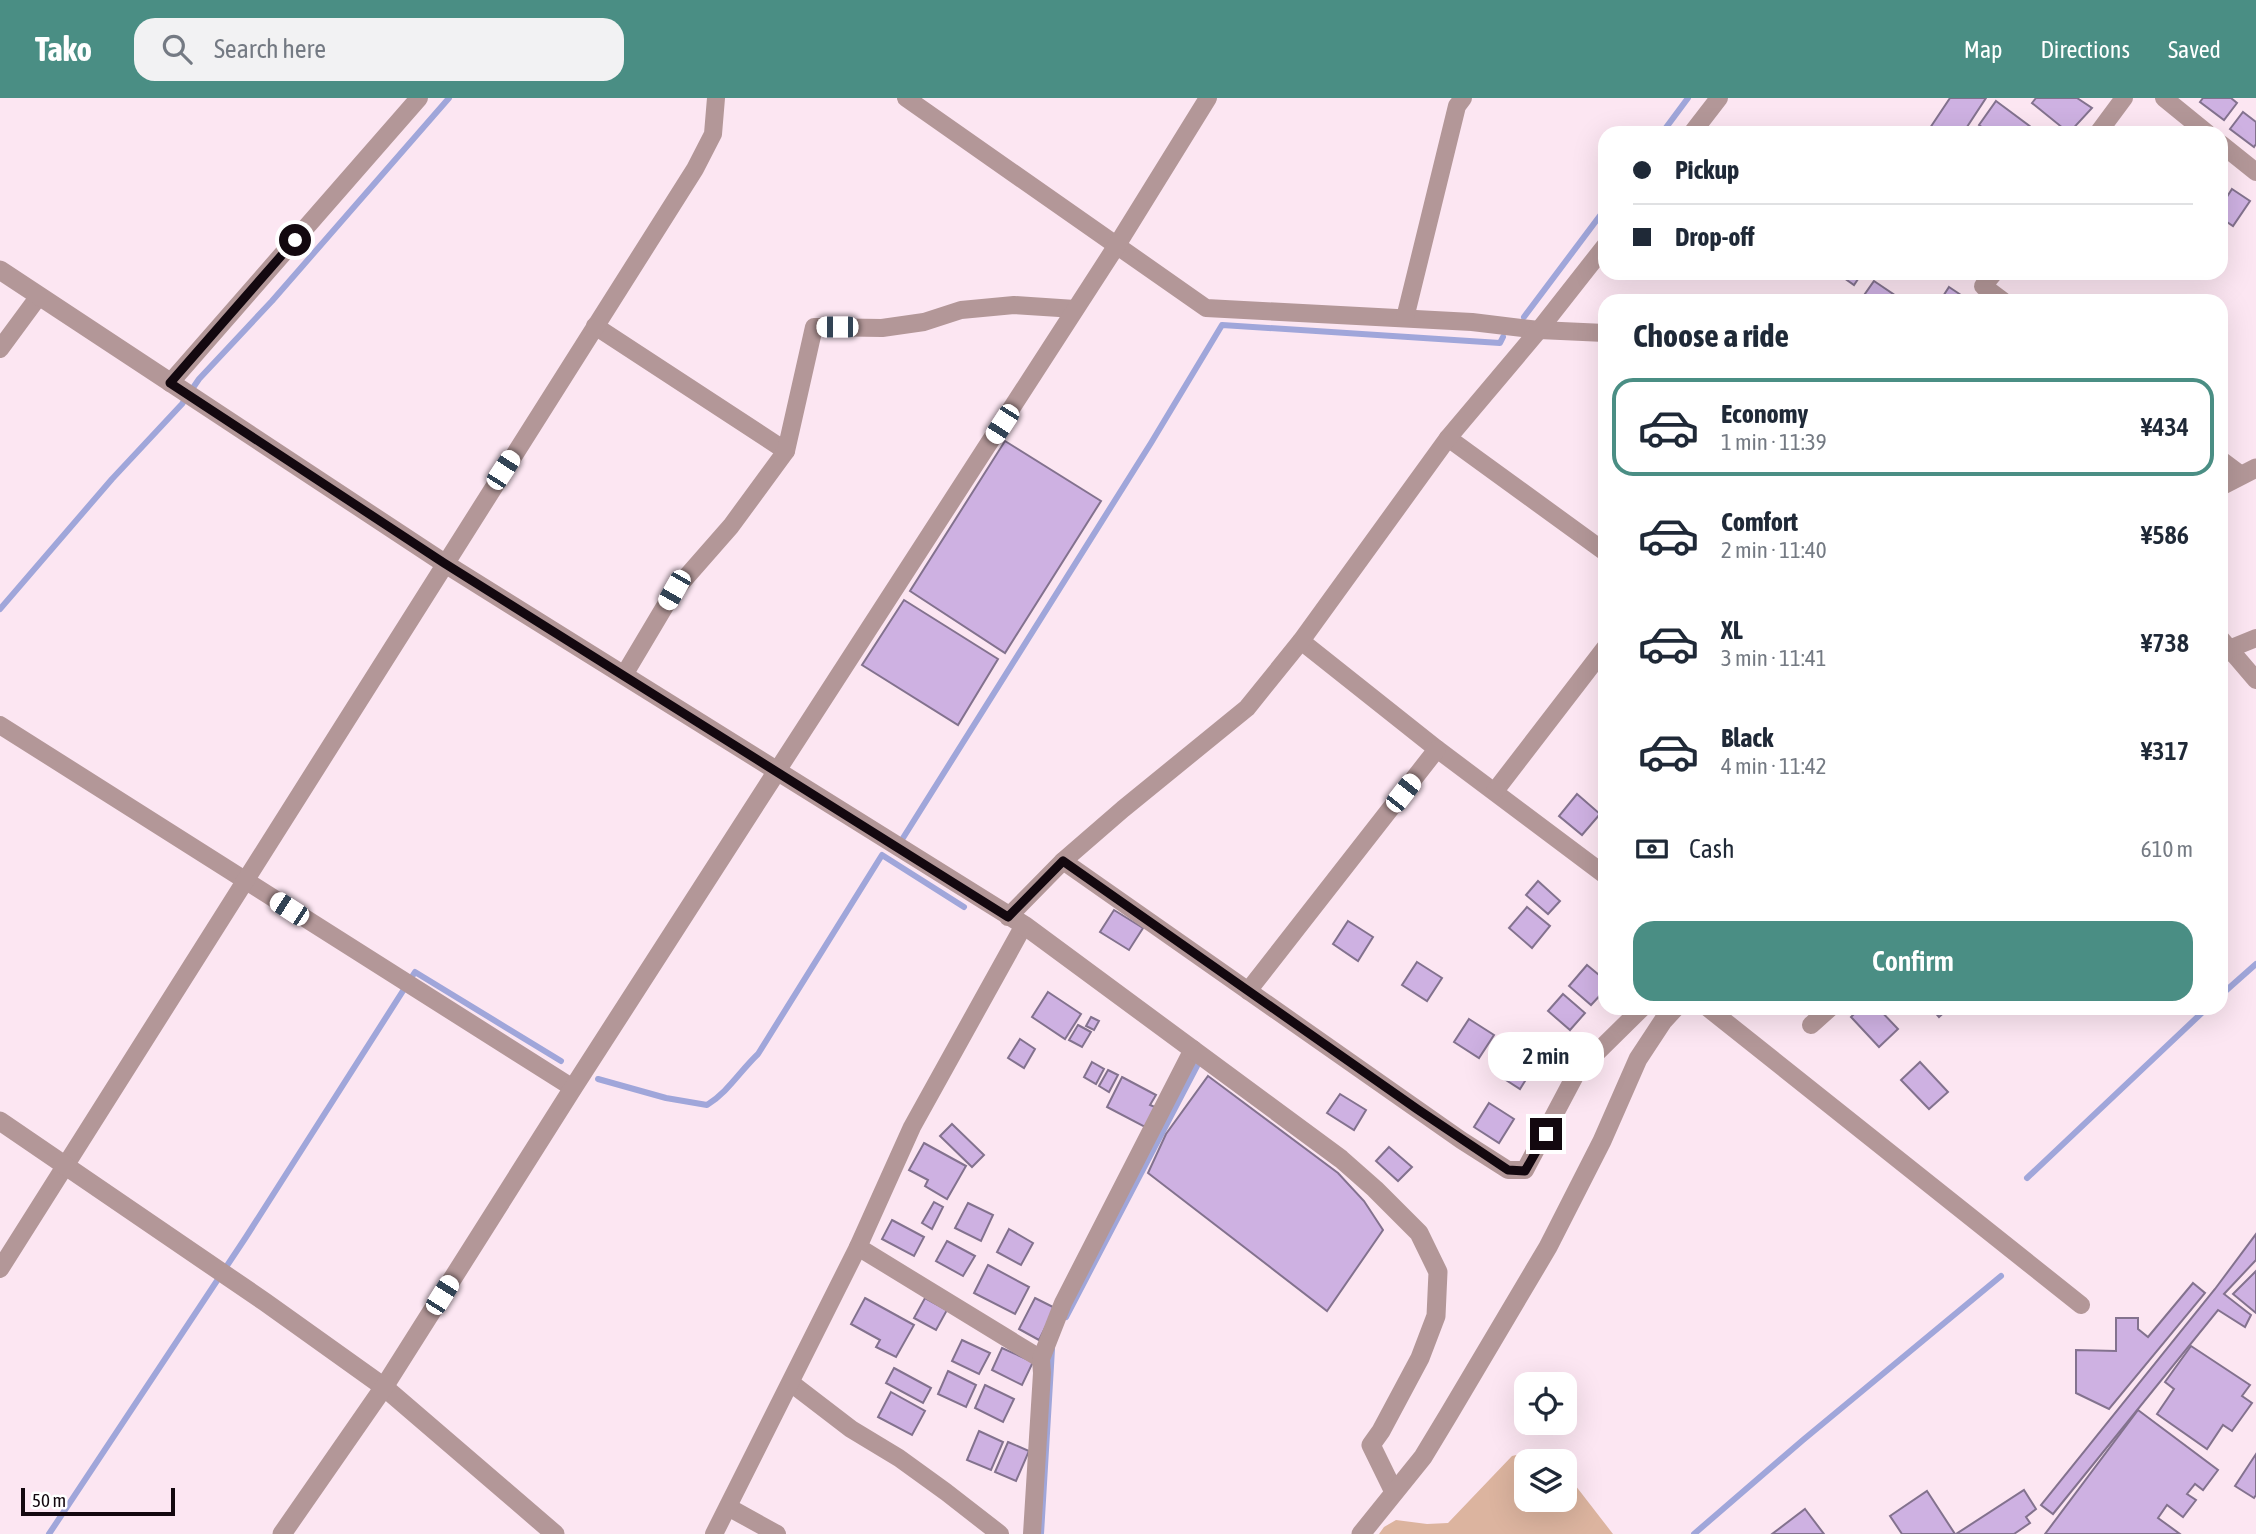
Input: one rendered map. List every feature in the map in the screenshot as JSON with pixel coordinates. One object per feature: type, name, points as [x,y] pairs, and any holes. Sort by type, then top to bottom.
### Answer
[{"type":"street","points":[[174,385],[419,98]]},
{"type":"street","points":[[0,1269],[695,169],[712,134],[716,98]]},
{"type":"street","points":[[906,98],[1206,308],[1472,322],[1539,330],[1598,333]]},
{"type":"street","points":[[282,1534],[384,1387],[573,1088],[1117,245],[1208,98]]},
{"type":"street","points":[[1405,318],[1457,106],[1463,98]]},
{"type":"street","points":[[1697,126],[1719,98]]},
{"type":"street","points":[[2103,126],[2124,98]]},
{"type":"street","points":[[2164,98],[2198,126]]},
{"type":"street","points":[[2228,150],[2256,172]]},
{"type":"street","points":[[714,1534],[791,1383],[858,1247],[912,1127],[1016,921],[1063,861],[1247,708],[1301,641],[1448,438],[1598,255]]},
{"type":"street","points":[[0,270],[444,563],[1016,921],[1302,1129],[1375,1188],[1419,1234],[1438,1272],[1436,1316],[1420,1359],[1371,1445],[1394,1492]]},
{"type":"street","points":[[1988,280],[1983,286],[1994,294]]},
{"type":"street","points":[[0,349],[39,296]]},
{"type":"street","points":[[624,675],[674,590],[731,526],[786,451],[814,327],[882,328],[924,322],[961,310],[1014,305],[1075,309]]},
{"type":"street","points":[[595,326],[786,451]]},
{"type":"street","points":[[1448,438],[1598,547]]},
{"type":"street","points":[[2228,463],[2249,472]]},
{"type":"street","points":[[2228,482],[2249,472]]},
{"type":"street","points":[[2228,647],[2256,638]]},
{"type":"street","points":[[1301,641],[1437,749],[1598,870]]},
{"type":"street","points":[[2228,652],[2256,680]]},
{"type":"street","points":[[1495,791],[1598,657]]},
{"type":"street","points":[[0,725],[573,1088]]},
{"type":"street","points":[[1248,991],[1437,749]]},
{"type":"street","points":[[1063,861],[1508,1170],[1525,1171],[1577,1072],[1635,1015]]},
{"type":"street","points":[[1361,1534],[1423,1457],[1548,1247],[1602,1141],[1638,1059],[1669,1015]]},
{"type":"street","points":[[1717,1015],[2081,1306]]},
{"type":"street","points":[[1811,1025],[1822,1015]]},
{"type":"street","points":[[1032,1534],[1041,1359],[1063,1303],[1192,1050]]},
{"type":"street","points":[[0,1121],[384,1387],[555,1534]]},
{"type":"street","points":[[858,1247],[1041,1359]]},
{"type":"street","points":[[791,1383],[851,1429],[937,1485],[1000,1534]]},
{"type":"street","points":[[728,1507],[777,1534]]},
{"type":"shaded area","points":[[1512,1456],[1514,1512],[1577,1512],[1577,1488],[1613,1534],[1379,1534],[1384,1527],[1396,1520],[1427,1524],[1448,1523]]},
{"type":"building","points":[[1950,98],[1986,98],[1968,126],[1931,126]]},
{"type":"building","points":[[2036,98],[2077,98],[2092,108],[2075,126],[2060,126],[2032,103]]},
{"type":"building","points":[[2203,98],[2231,98],[2237,103],[2224,120],[2200,102]]},
{"type":"building","points":[[1996,101],[2030,126],[1980,126]]},
{"type":"building","points":[[2243,112],[2256,122],[2254,147],[2230,129]]},
{"type":"building","points":[[2232,189],[2250,201],[2233,226],[2228,223],[2228,195]]},
{"type":"building","points":[[1874,281],[1893,294],[1865,294]]},
{"type":"building","points":[[1949,287],[1960,294],[1944,294]]},
{"type":"building","points":[[1005,441],[1101,501],[1005,653],[910,591]]},
{"type":"building","points":[[904,600],[998,659],[958,725],[862,665]]},
{"type":"building","points":[[1577,794],[1598,812],[1598,816],[1582,835],[1559,816]]},
{"type":"building","points":[[1538,881],[1560,901],[1548,914],[1526,895]]},
{"type":"building","points":[[1527,907],[1550,926],[1532,948],[1509,928]]},
{"type":"building","points":[[1114,910],[1143,928],[1129,950],[1100,932]]},
{"type":"building","points":[[1348,921],[1373,937],[1358,961],[1333,944]]},
{"type":"building","points":[[1417,962],[1442,978],[1427,1001],[1402,985]]},
{"type":"building","points":[[1587,965],[1598,974],[1598,998],[1591,1005],[1569,986]]},
{"type":"building","points":[[1048,992],[1081,1014],[1065,1039],[1032,1017]]},
{"type":"building","points":[[1563,994],[1585,1013],[1570,1030],[1548,1011]]},
{"type":"building","points":[[1885,1015],[1898,1029],[1879,1047],[1851,1017]]},
{"type":"building","points":[[1091,1017],[1099,1021],[1094,1030],[1086,1026]]},
{"type":"building","points":[[1469,1019],[1494,1035],[1479,1058],[1454,1042]]},
{"type":"building","points":[[1078,1025],[1091,1032],[1082,1047],[1069,1040]]},
{"type":"building","points":[[1020,1039],[1035,1049],[1024,1068],[1008,1058]]},
{"type":"building","points":[[1510,1049],[1535,1065],[1520,1089],[1495,1073]]},
{"type":"building","points":[[1092,1062],[1104,1069],[1096,1084],[1084,1077]]},
{"type":"building","points":[[1920,1062],[1948,1092],[1929,1109],[1901,1080]]},
{"type":"building","points":[[1108,1070],[1118,1075],[1109,1092],[1099,1086]]},
{"type":"building","points":[[1208,1076],[1338,1173],[1364,1201],[1383,1230],[1327,1311],[1148,1173],[1166,1134]]},
{"type":"building","points":[[1122,1077],[1156,1095],[1150,1105],[1155,1107],[1145,1127],[1107,1107]]},
{"type":"building","points":[[1340,1094],[1366,1110],[1354,1130],[1327,1113]]},
{"type":"building","points":[[1489,1103],[1514,1119],[1499,1143],[1474,1127]]},
{"type":"building","points":[[952,1124],[984,1155],[972,1167],[940,1136]]},
{"type":"building","points":[[924,1143],[966,1166],[947,1199],[925,1186],[928,1180],[909,1170]]},
{"type":"building","points":[[1389,1147],[1412,1167],[1398,1181],[1376,1161]]},
{"type":"building","points":[[934,1202],[943,1207],[932,1229],[922,1223]]},
{"type":"building","points":[[968,1203],[993,1215],[981,1241],[955,1228]]},
{"type":"building","points":[[892,1220],[924,1237],[914,1256],[882,1239]]},
{"type":"building","points":[[1009,1229],[1033,1243],[1021,1265],[997,1252]]},
{"type":"building","points":[[2256,1234],[2256,1260],[2224,1294],[2251,1315],[2245,1327],[2218,1310],[2053,1514],[2041,1505],[2215,1289]]},
{"type":"building","points":[[947,1241],[975,1256],[963,1276],[936,1261]]},
{"type":"building","points":[[988,1265],[1029,1287],[1015,1314],[974,1293]]},
{"type":"building","points":[[2256,1271],[2256,1313],[2233,1294]]},
{"type":"building","points":[[2193,1283],[2205,1293],[2109,1409],[2076,1393],[2076,1350],[2116,1351],[2116,1318],[2138,1318],[2138,1329],[2148,1337]]},
{"type":"building","points":[[865,1298],[914,1325],[896,1357],[876,1347],[880,1340],[851,1324]]},
{"type":"building","points":[[925,1298],[947,1310],[936,1330],[914,1318]]},
{"type":"building","points":[[1035,1298],[1055,1308],[1039,1340],[1019,1329]]},
{"type":"building","points":[[962,1340],[990,1353],[979,1374],[952,1361]]},
{"type":"building","points":[[2191,1346],[2250,1385],[2242,1396],[2252,1403],[2232,1431],[2223,1425],[2207,1449],[2157,1414],[2174,1389],[2165,1382]]},
{"type":"building","points":[[1002,1348],[1033,1362],[1022,1385],[992,1370]]},
{"type":"building","points":[[894,1368],[931,1388],[923,1403],[886,1383]]},
{"type":"building","points":[[948,1371],[976,1385],[966,1407],[938,1394]]},
{"type":"building","points":[[985,1385],[1014,1399],[1003,1422],[975,1408]]},
{"type":"building","points":[[891,1392],[925,1411],[912,1435],[878,1417]]},
{"type":"building","points":[[2138,1410],[2218,1470],[2203,1490],[2195,1484],[2187,1494],[2196,1500],[2183,1517],[2167,1505],[2158,1518],[2180,1534],[2045,1534]]},
{"type":"building","points":[[979,1431],[1003,1442],[991,1470],[967,1460]]},
{"type":"building","points":[[1008,1442],[1029,1451],[1016,1481],[995,1472]]},
{"type":"building","points":[[2256,1454],[2256,1495],[2254,1498],[2235,1486]]},
{"type":"building","points":[[2024,1490],[2036,1509],[2026,1517],[2030,1523],[2014,1534],[1956,1534]]},
{"type":"building","points":[[1927,1491],[1955,1534],[1902,1534],[1890,1516]]},
{"type":"building","points":[[1805,1509],[1824,1534],[1772,1534]]},
{"type":"waterway","points":[[0,609],[112,479],[182,404],[199,379],[272,301],[449,98]]},
{"type":"waterway","points":[[1667,126],[1688,98]]},
{"type":"waterway","points":[[1524,317],[1598,218]]},
{"type":"waterway","points":[[903,838],[1222,325],[1500,343],[1503,337]]},
{"type":"waterway","points":[[598,1079],[666,1098],[707,1105],[714,1100],[758,1054],[882,855],[964,907]]},
{"type":"waterway","points":[[2228,989],[2256,964]]},
{"type":"waterway","points":[[49,1534],[246,1237],[415,972],[561,1061]]},
{"type":"waterway","points":[[2027,1178],[2200,1015]]},
{"type":"waterway","points":[[1066,1317],[1198,1064]]},
{"type":"waterway","points":[[1694,1534],[2001,1276]]},
{"type":"waterway","points":[[1041,1534],[1052,1349]]},
{"type":"route","points":[[295,240],[170,383],[444,563],[1008,917],[1063,861],[1461,1140],[1508,1170],[1525,1171],[1546,1134]]}]
